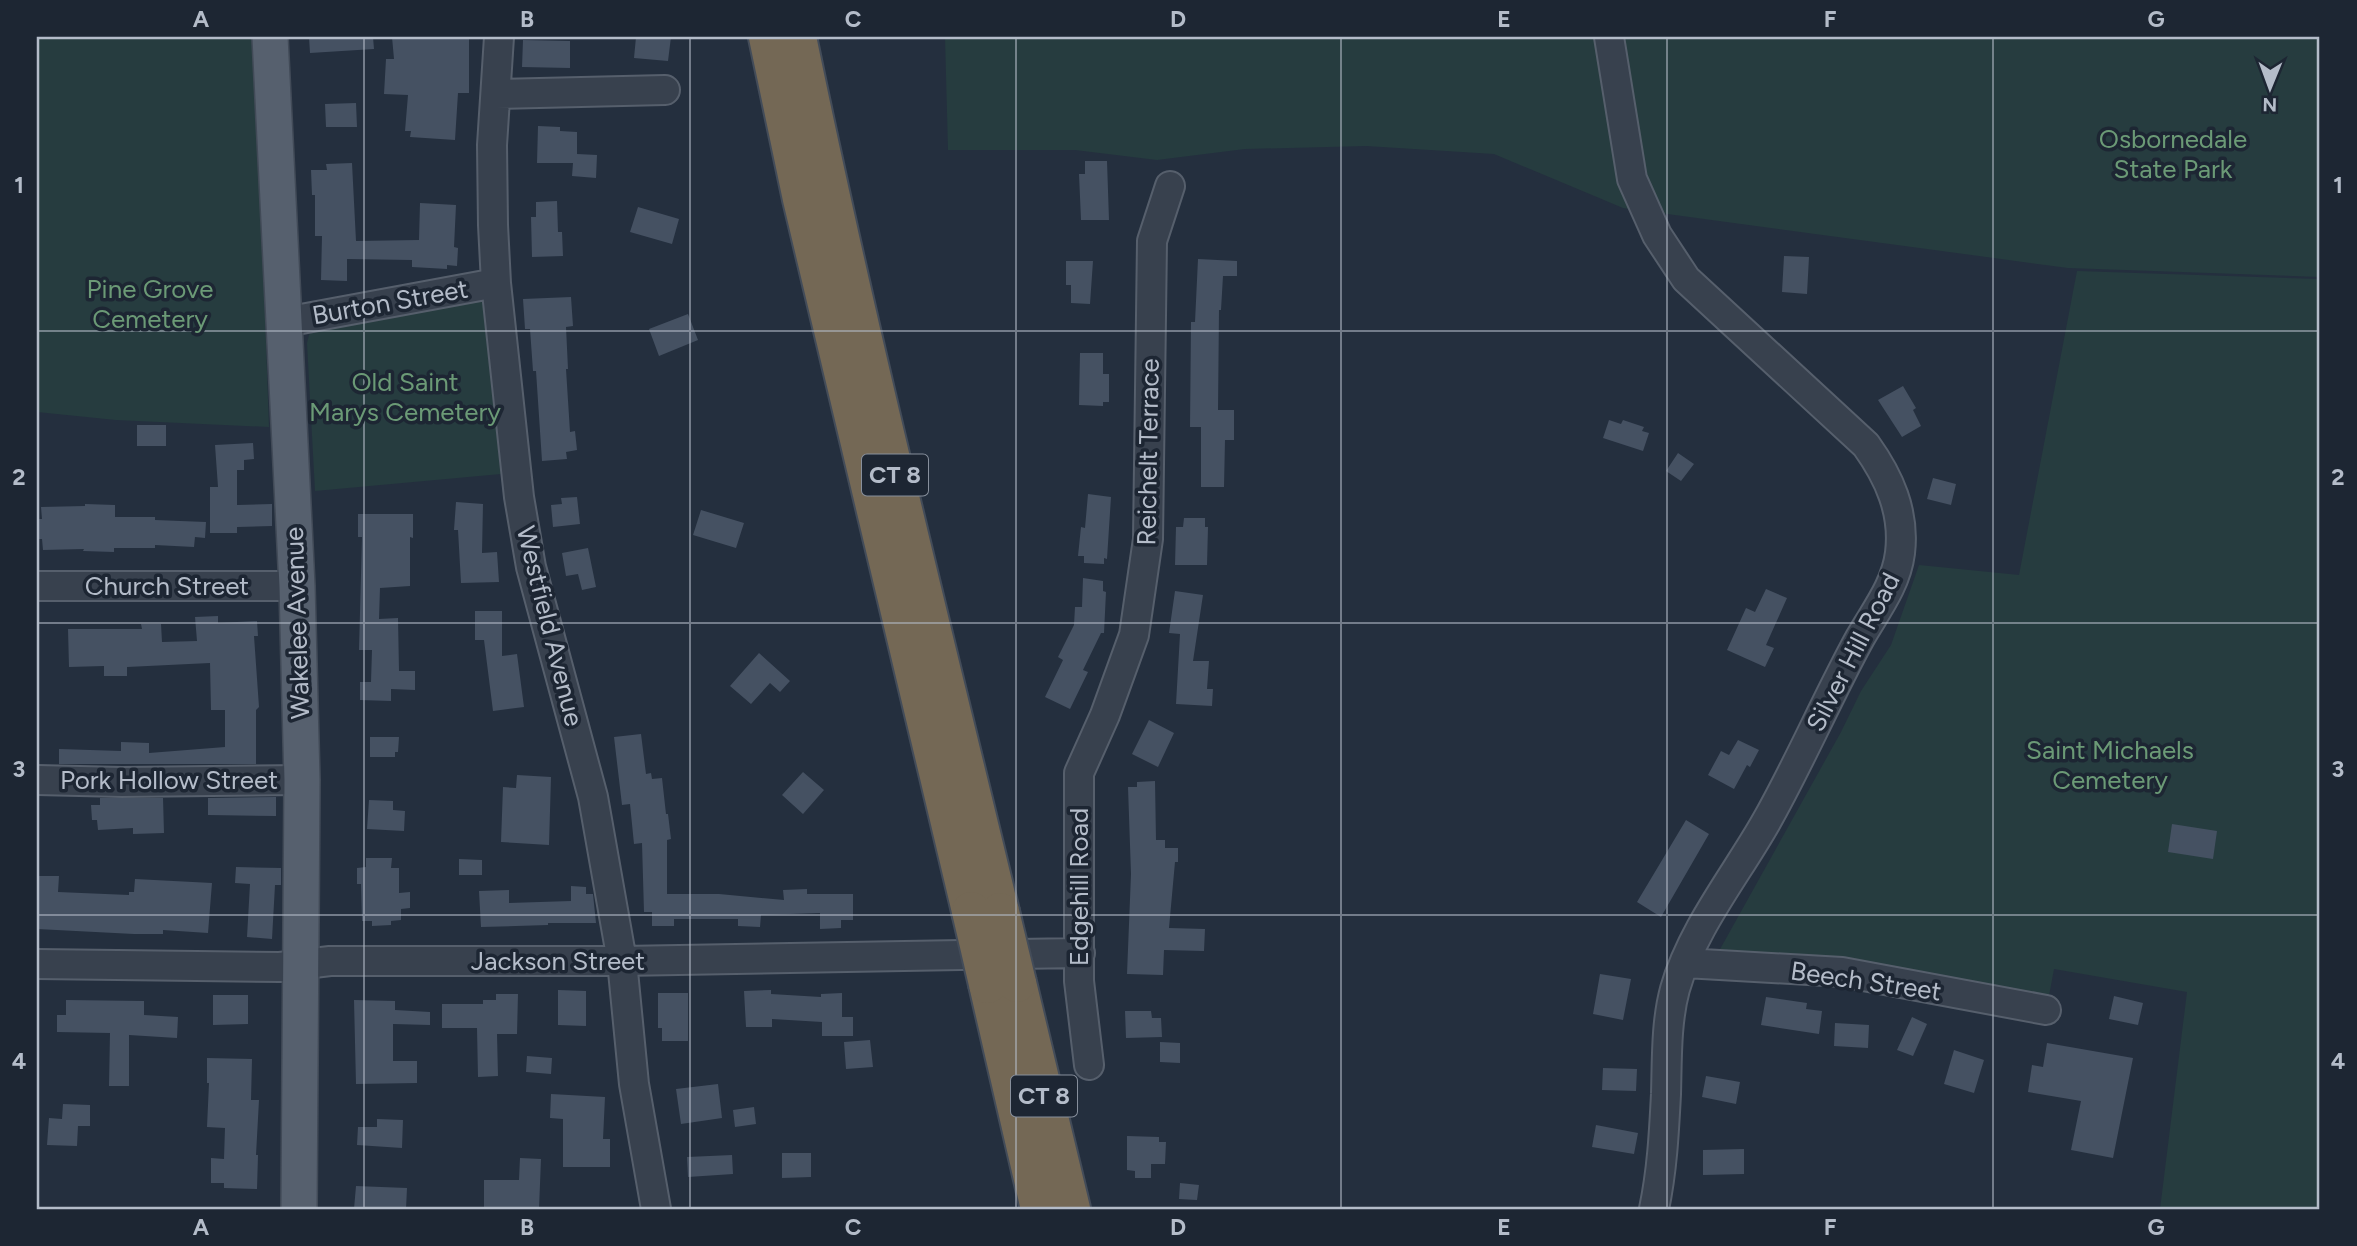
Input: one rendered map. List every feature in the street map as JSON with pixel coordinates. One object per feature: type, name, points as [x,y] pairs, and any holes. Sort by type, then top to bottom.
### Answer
[{"type":"highway","points":[[747,37],[755,70],[802,199]]},
{"type":"highway","name":"CT 8","points":[[768,37],[802,199],[985,911]]},
{"type":"highway","name":"CT 8","points":[[797,37],[1002,984],[1040,1209]]},
{"type":"highway","name":"CT 8","points":[[1002,984],[1071,1209]]},
{"type":"main road","name":"Wakelee Avenue","points":[[270,37],[297,586],[302,780],[299,1209]]},
{"type":"street","name":"Westfield Avenue","points":[[499,37],[492,145],[496,283],[519,497],[531,567],[593,797],[622,961],[634,1084],[656,1209]]},
{"type":"street","name":"Silver Hill Road","points":[[1609,37],[1632,178],[1657,235],[1686,279],[1866,445],[1882,468],[1895,497],[1900,524],[1897,571],[1883,601],[1860,638],[1769,818],[1743,864],[1716,903],[1685,963],[1675,989],[1670,1012],[1662,1169],[1654,1209]]},
{"type":"street","points":[[495,94],[665,90]]},
{"type":"street","name":"Reichelt Terrace","points":[[1105,715],[1134,635],[1148,539],[1152,241],[1170,187]]},
{"type":"street","name":"Burton Street","points":[[285,321],[496,283]]},
{"type":"street","name":"Church Street","points":[[37,586],[297,586]]},
{"type":"street","name":"Edgehill Road","points":[[1089,1065],[1079,981],[1079,773],[1105,715]]},
{"type":"street","name":"Pork Hollow Street","points":[[37,780],[302,780]]},
{"type":"street","name":"Jackson Street","points":[[37,964],[280,967],[330,961],[622,961],[1080,953]]},
{"type":"street","name":"Beech Street","points":[[1685,963],[1842,972],[2046,1010]]},
{"type":"green space","name":"Pine Grove Cemetery","points":[[37,37],[252,37],[258,119],[269,427],[116,420],[37,412]]},
{"type":"green space","name":"Osbornedale State Park","points":[[945,37],[2320,37],[2320,277],[2068,268],[1623,208],[1494,154],[1366,146],[1245,149],[1157,160],[1075,150],[948,150]]},
{"type":"green space","name":"Saint Michaels Cemetery","points":[[2077,271],[2320,279],[2320,1209],[2160,1209],[2187,992],[2054,969],[2049,996],[1844,960],[1719,951],[1861,691],[1891,645],[1919,565],[2019,575]]},
{"type":"green space","name":"Old Saint Marys Cemetery","points":[[482,298],[501,474],[315,491],[307,343],[315,328]]},
{"type":"building","points":[[309,37],[373,37],[374,49],[310,53]]},
{"type":"building","points":[[392,37],[469,37],[469,93],[458,93],[455,140],[410,137],[411,131],[405,131],[408,95],[384,94],[386,59],[394,59]]},
{"type":"building","points":[[636,37],[671,37],[668,61],[634,58]]},
{"type":"building","points":[[523,40],[570,41],[570,68],[522,67]]},
{"type":"building","points":[[356,103],[357,127],[326,127],[325,104]]},
{"type":"building","points":[[538,126],[560,127],[560,131],[577,132],[577,154],[597,155],[596,178],[572,176],[573,163],[537,163]]},
{"type":"building","points":[[1085,161],[1107,161],[1109,220],[1081,220],[1079,174],[1085,174]]},
{"type":"building","points":[[352,163],[356,241],[419,240],[420,203],[456,205],[454,247],[458,248],[457,266],[447,265],[447,269],[412,267],[412,260],[347,259],[347,281],[321,280],[322,236],[315,236],[315,195],[312,195],[311,170],[327,170],[326,164]]},
{"type":"building","points":[[557,201],[558,232],[562,232],[563,256],[532,257],[531,217],[536,217],[536,202]]},
{"type":"building","points":[[638,207],[679,219],[672,244],[630,232]]},
{"type":"building","points":[[1784,256],[1809,257],[1807,294],[1782,292]]},
{"type":"building","points":[[1198,259],[1237,261],[1237,276],[1223,276],[1219,310],[1218,410],[1234,410],[1234,440],[1225,440],[1224,487],[1201,487],[1201,427],[1190,427],[1191,322],[1195,322]]},
{"type":"building","points":[[1066,261],[1093,261],[1090,304],[1071,303],[1071,285],[1066,285]]},
{"type":"building","points":[[571,297],[573,326],[566,327],[566,369],[570,432],[575,431],[577,450],[566,452],[567,459],[542,461],[536,371],[533,371],[530,329],[525,329],[523,299]]},
{"type":"building","points":[[688,314],[698,340],[659,356],[649,329]]},
{"type":"building","points":[[1080,353],[1103,353],[1103,374],[1109,374],[1109,402],[1103,402],[1103,406],[1079,405]]},
{"type":"building","points":[[1903,386],[1916,408],[1913,410],[1921,426],[1902,437],[1878,400]]},
{"type":"building","points":[[1609,420],[1621,424],[1623,420],[1644,427],[1642,431],[1649,433],[1643,451],[1603,438]]},
{"type":"building","points":[[137,425],[166,425],[166,446],[137,446]]},
{"type":"building","points":[[253,443],[254,459],[244,460],[244,470],[237,470],[237,505],[272,504],[272,526],[237,527],[237,533],[210,533],[210,487],[218,487],[215,445]]},
{"type":"building","points":[[1678,453],[1694,464],[1681,481],[1666,471]]},
{"type":"building","points":[[1933,478],[1956,484],[1951,505],[1927,499]]},
{"type":"building","points":[[1088,494],[1111,497],[1107,559],[1104,558],[1104,564],[1084,563],[1084,556],[1078,556],[1081,527],[1085,528]]},
{"type":"building","points":[[577,497],[580,524],[553,527],[551,505],[562,504],[561,498]]},
{"type":"building","points":[[456,502],[483,504],[482,553],[497,552],[499,582],[461,583],[458,530],[454,530]]},
{"type":"building","points":[[115,505],[115,517],[155,517],[155,520],[206,522],[205,538],[195,537],[194,547],[155,545],[155,548],[114,548],[114,552],[83,551],[84,549],[43,550],[42,539],[37,539],[37,519],[42,519],[41,507]]},
{"type":"building","points":[[701,510],[744,523],[736,548],[693,535]]},
{"type":"building","points":[[358,514],[413,514],[410,586],[380,588],[379,619],[398,618],[399,671],[415,671],[415,690],[391,689],[391,701],[360,700],[360,682],[371,682],[372,650],[359,650],[362,537],[358,537]]},
{"type":"building","points":[[1184,518],[1205,518],[1205,527],[1208,527],[1207,565],[1175,565],[1176,527],[1183,527]]},
{"type":"building","points":[[588,548],[596,587],[582,590],[578,574],[566,576],[562,553]]},
{"type":"building","points":[[1083,578],[1103,581],[1103,591],[1106,592],[1104,633],[1101,633],[1083,670],[1088,672],[1070,709],[1045,697],[1063,660],[1058,657],[1074,625],[1075,607],[1082,607]]},
{"type":"building","points":[[1766,589],[1787,598],[1766,645],[1774,648],[1765,667],[1727,650],[1746,608],[1755,612]]},
{"type":"building","points":[[1175,591],[1203,595],[1193,661],[1209,661],[1207,689],[1213,689],[1212,706],[1176,704],[1180,634],[1169,633]]},
{"type":"building","points":[[475,611],[502,611],[502,656],[517,654],[524,707],[493,711],[484,640],[475,640]]},
{"type":"building","points":[[218,616],[218,623],[257,621],[258,636],[254,636],[259,707],[256,710],[256,764],[59,764],[59,749],[121,751],[121,742],[149,743],[149,753],[225,747],[225,710],[211,710],[210,663],[127,667],[127,676],[104,676],[104,666],[69,667],[68,629],[142,629],[141,624],[161,624],[162,642],[197,641],[195,617]]},
{"type":"building","points":[[759,653],[790,681],[780,692],[770,683],[751,704],[730,686]]},
{"type":"building","points":[[1149,720],[1174,733],[1158,767],[1132,754]]},
{"type":"building","points":[[641,734],[646,774],[651,773],[652,779],[662,778],[668,814],[671,839],[667,840],[667,894],[719,894],[784,900],[783,890],[807,889],[807,894],[853,894],[853,920],[841,920],[841,928],[820,929],[820,913],[761,915],[760,927],[738,926],[738,919],[674,919],[674,926],[652,926],[652,912],[644,912],[642,843],[634,844],[630,804],[622,805],[614,737]]},
{"type":"building","points":[[370,737],[399,737],[395,757],[370,757]]},
{"type":"building","points":[[1738,740],[1759,750],[1734,789],[1708,775],[1721,751],[1729,755]]},
{"type":"building","points":[[803,772],[824,790],[803,814],[782,795]]},
{"type":"building","points":[[517,775],[551,777],[549,845],[501,842],[503,787],[516,788]]},
{"type":"building","points":[[1155,781],[1156,840],[1165,840],[1165,848],[1178,848],[1169,928],[1205,929],[1204,951],[1164,950],[1163,975],[1127,974],[1131,874],[1128,787],[1137,787],[1137,782]]},
{"type":"building","points":[[276,797],[276,816],[208,815],[208,798]]},
{"type":"building","points":[[100,798],[163,798],[164,833],[133,834],[133,828],[98,830],[97,820],[92,820],[91,805],[100,805]]},
{"type":"building","points":[[369,800],[393,801],[393,810],[405,811],[404,831],[367,829]]},
{"type":"building","points":[[1686,820],[1709,834],[1661,917],[1637,902]]},
{"type":"building","points":[[2172,824],[2217,831],[2213,859],[2168,852]]},
{"type":"building","points":[[366,858],[392,858],[391,868],[399,868],[399,893],[410,892],[410,908],[401,909],[401,920],[391,921],[391,925],[372,926],[372,921],[362,921],[361,884],[357,884],[357,868],[366,867]]},
{"type":"building","points":[[459,859],[482,860],[482,875],[459,875]]},
{"type":"building","points":[[236,867],[281,868],[281,885],[275,885],[272,939],[247,937],[250,884],[235,883]]},
{"type":"building","points":[[37,876],[59,876],[58,892],[129,895],[129,892],[134,892],[135,879],[212,883],[208,933],[163,930],[163,934],[134,934],[37,929]]},
{"type":"building","points":[[571,886],[586,887],[586,894],[593,894],[596,923],[481,927],[479,891],[509,890],[509,903],[571,901]]},
{"type":"building","points":[[1600,974],[1631,979],[1623,1020],[1593,1014]]},
{"type":"building","points":[[558,990],[586,991],[586,1026],[558,1025]]},
{"type":"building","points":[[771,990],[771,994],[821,997],[821,994],[842,993],[842,1017],[853,1017],[853,1036],[822,1036],[822,1022],[772,1019],[772,1027],[746,1027],[744,991]]},
{"type":"building","points":[[658,993],[688,993],[688,1041],[662,1041],[662,1028],[658,1028]]},
{"type":"building","points":[[496,994],[518,994],[517,1034],[497,1034],[498,1076],[478,1077],[477,1028],[442,1028],[442,1004],[483,1004],[483,1000],[496,1000]]},
{"type":"building","points":[[213,995],[248,995],[248,1024],[213,1025]]},
{"type":"building","points":[[2114,996],[2143,1003],[2138,1025],[2109,1019]]},
{"type":"building","points":[[1766,997],[1807,1003],[1806,1009],[1822,1011],[1819,1034],[1761,1025]]},
{"type":"building","points":[[66,1000],[144,1001],[144,1015],[178,1017],[177,1038],[129,1035],[129,1086],[109,1086],[110,1033],[57,1032],[57,1015],[66,1015]]},
{"type":"building","points":[[354,1000],[395,1001],[395,1010],[430,1012],[430,1025],[393,1024],[393,1061],[417,1061],[417,1083],[356,1084]]},
{"type":"building","points":[[1125,1011],[1151,1011],[1152,1018],[1161,1018],[1162,1037],[1126,1038]]},
{"type":"building","points":[[1912,1017],[1927,1024],[1913,1056],[1897,1050]]},
{"type":"building","points":[[1835,1023],[1869,1025],[1868,1048],[1834,1046]]},
{"type":"building","points":[[870,1040],[873,1067],[846,1069],[844,1042]]},
{"type":"building","points":[[1160,1042],[1180,1043],[1180,1063],[1160,1062]]},
{"type":"building","points":[[2047,1043],[2133,1058],[2113,1158],[2071,1150],[2081,1101],[2028,1092],[2032,1065],[2043,1067]]},
{"type":"building","points":[[1954,1050],[1984,1060],[1974,1093],[1944,1084]]},
{"type":"building","points":[[527,1056],[552,1058],[551,1074],[526,1072]]},
{"type":"building","points":[[207,1058],[252,1059],[251,1100],[259,1100],[257,1189],[224,1188],[224,1183],[211,1183],[211,1158],[224,1159],[225,1128],[207,1127]]},
{"type":"building","points":[[1603,1068],[1637,1069],[1636,1091],[1602,1090]]},
{"type":"building","points":[[1706,1076],[1740,1082],[1736,1104],[1702,1097]]},
{"type":"building","points":[[718,1084],[722,1118],[681,1124],[676,1089]]},
{"type":"building","points":[[551,1094],[605,1097],[603,1139],[610,1139],[610,1167],[563,1167],[563,1119],[550,1118]]},
{"type":"building","points":[[63,1104],[90,1105],[90,1126],[78,1126],[77,1146],[47,1145],[49,1118],[62,1119]]},
{"type":"building","points":[[754,1107],[756,1124],[735,1127],[733,1110]]},
{"type":"building","points":[[377,1119],[403,1120],[402,1148],[357,1145],[358,1127],[377,1127]]},
{"type":"building","points":[[1596,1125],[1638,1133],[1634,1154],[1592,1147]]},
{"type":"building","points":[[1127,1136],[1159,1137],[1159,1142],[1166,1142],[1165,1164],[1151,1164],[1151,1178],[1135,1178],[1135,1171],[1127,1170]]},
{"type":"building","points":[[1744,1149],[1744,1174],[1703,1175],[1703,1150]]},
{"type":"building","points":[[782,1153],[811,1153],[811,1177],[782,1178]]},
{"type":"building","points":[[732,1155],[733,1174],[688,1177],[687,1157]]},
{"type":"building","points":[[520,1158],[541,1159],[539,1209],[484,1209],[484,1180],[519,1180]]},
{"type":"building","points":[[1180,1183],[1199,1185],[1197,1200],[1179,1199]]},
{"type":"building","points":[[356,1186],[407,1188],[406,1209],[354,1209]]}]
